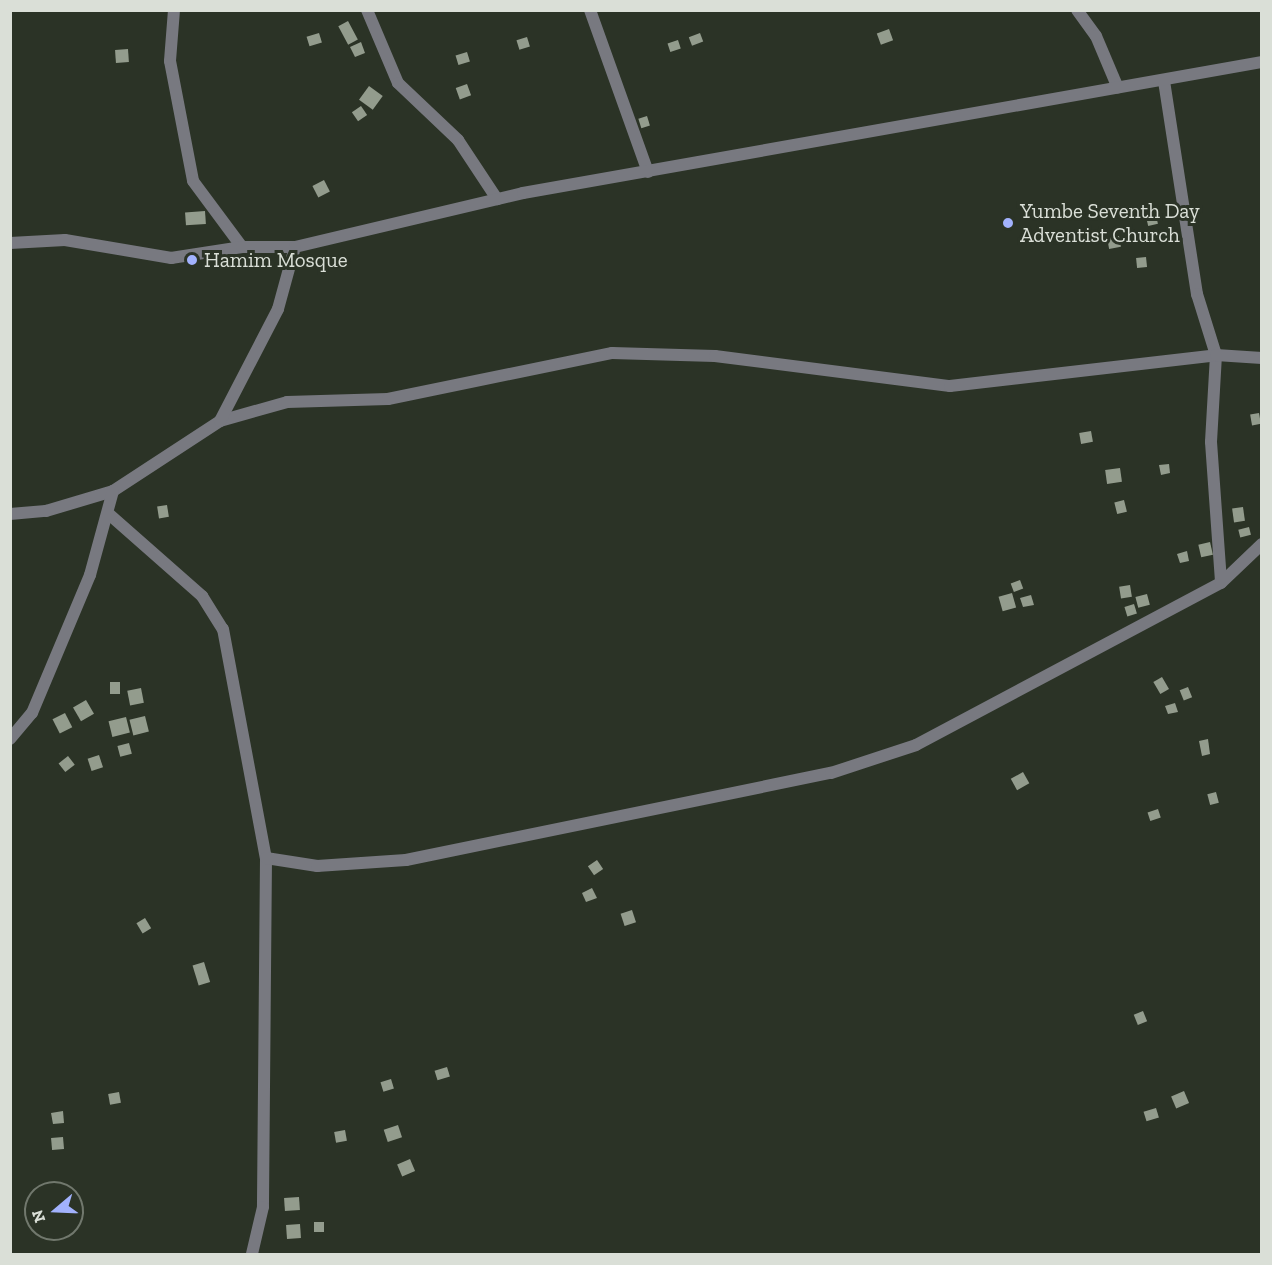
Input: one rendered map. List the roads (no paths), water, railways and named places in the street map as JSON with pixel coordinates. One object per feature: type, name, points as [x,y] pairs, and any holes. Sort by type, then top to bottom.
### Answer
[{"type":"street","points":[[174,10],[170,61],[193,181],[242,247]]},
{"type":"street","points":[[367,10],[398,83],[458,140],[497,199]]},
{"type":"street","points":[[590,10],[648,172]]},
{"type":"street","points":[[1077,10],[1096,36],[1118,88]]},
{"type":"street","points":[[10,243],[65,240],[171,258],[242,247],[295,247],[497,199],[1262,62]]},
{"type":"street","points":[[1164,81],[1195,282],[1216,355],[1211,442],[1221,583]]},
{"type":"street","points":[[220,421],[278,309],[295,247]]},
{"type":"street","points":[[10,514],[46,511],[113,491],[220,421],[287,402],[388,399],[612,353],[714,356],[950,386],[1216,355],[1262,358]]},
{"type":"street","points":[[10,739],[32,713],[110,515],[113,491]]},
{"type":"street","points":[[110,515],[202,596],[223,629],[266,858],[264,1207],[252,1254]]},
{"type":"street","points":[[266,858],[317,866],[406,860],[831,773],[916,745],[1221,583],[1262,543]]},
{"type":"place","name":"Yumbe Seventh Day Adventist Church","points":[[1008,223]]},
{"type":"place","name":"Hamim Mosque","points":[[192,260]]}]
